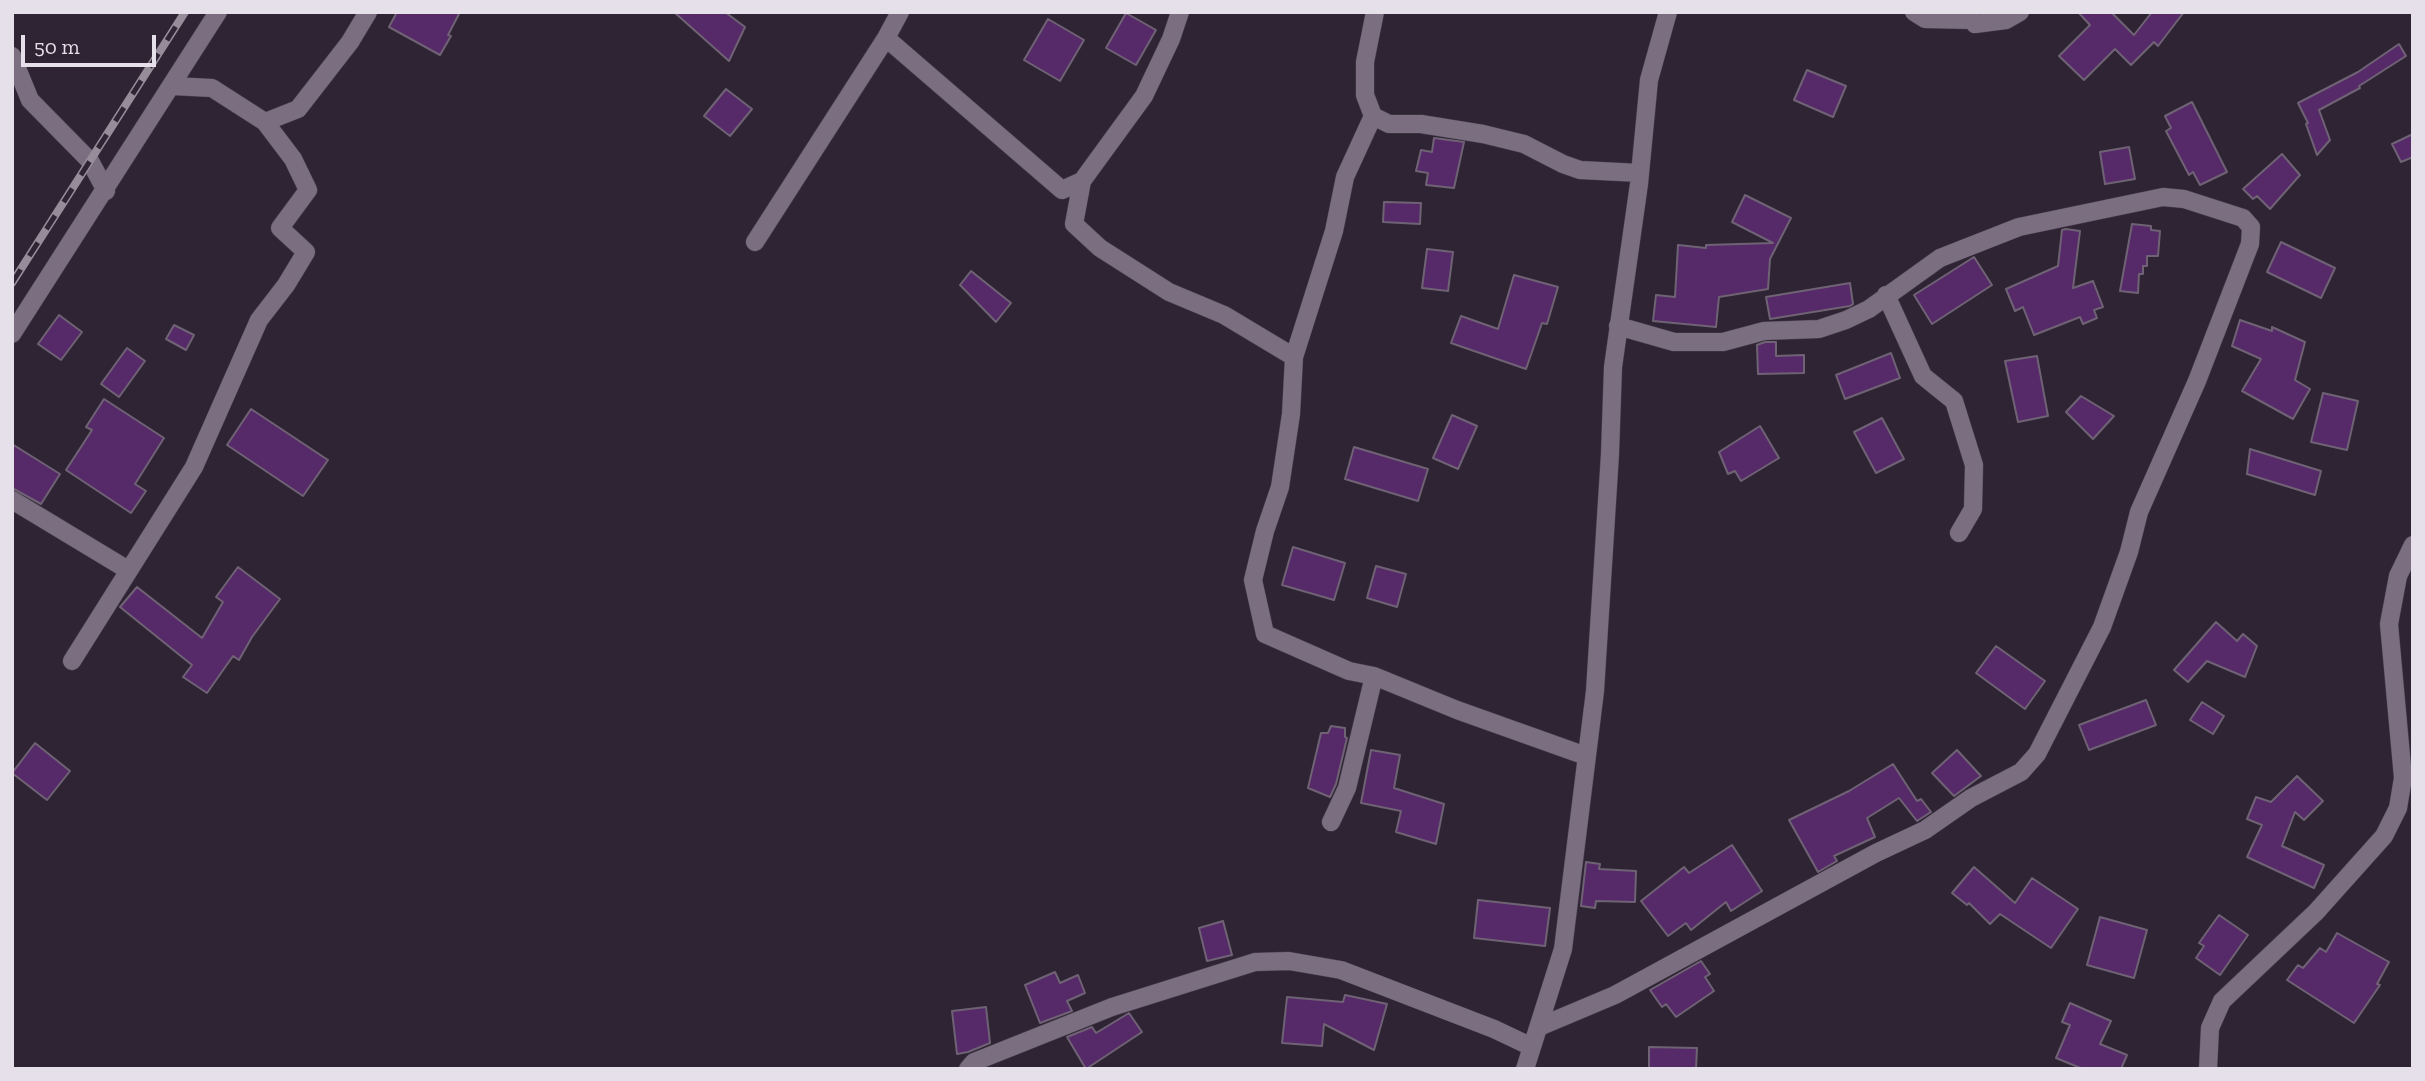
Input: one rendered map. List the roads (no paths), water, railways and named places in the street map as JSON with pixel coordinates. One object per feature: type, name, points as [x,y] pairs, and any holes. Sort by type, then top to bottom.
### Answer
[{"type":"street","points":[[12,334],[219,12]]},
{"type":"street","points":[[265,122],[298,109],[350,42],[368,12]]},
{"type":"street","points":[[755,242],[900,12]]},
{"type":"street","points":[[1180,12],[1171,39],[1144,96],[1082,181],[1074,224],[1100,248],[1170,292],[1224,315],[1294,357]]},
{"type":"street","points":[[1375,12],[1365,62],[1365,95],[1373,116],[1389,124],[1450,128],[1524,144],[1580,170],[1640,173]]},
{"type":"street","points":[[1525,1069],[1563,949],[1595,691],[1613,367],[1640,173],[1649,80],[1668,12]]},
{"type":"street","points":[[1914,12],[1925,19],[1972,20],[1975,24],[2006,20],[2020,12]]},
{"type":"street","points":[[886,38],[1062,190],[1082,181]]},
{"type":"street","points":[[12,56],[30,100],[90,161],[106,191]]},
{"type":"street","points":[[72,661],[194,467],[259,320],[306,253],[280,228],[308,190],[293,159],[265,122],[212,88],[172,86]]},
{"type":"street","points":[[1373,116],[1345,177],[1334,231],[1294,357],[1291,414],[1280,487],[1265,531],[1253,580],[1265,634],[1349,671],[1374,676],[1457,710],[1586,756]]},
{"type":"street","points":[[1539,1027],[1615,995],[1866,859],[1925,830],[1971,798],[2021,772],[2037,754],[2102,627],[2129,552],[2139,512],[2197,381],[2250,244],[2251,227],[2243,218],[2184,199],[2163,197],[2019,227],[1940,258],[1869,309],[1819,329],[1764,331],[1723,342],[1674,342],[1618,326]]},
{"type":"street","points":[[1886,295],[1923,376],[1954,401],[1974,466],[1973,509],[1959,533]]},
{"type":"street","points":[[12,500],[128,570]]},
{"type":"street","points":[[2208,1069],[2210,1028],[2222,1001],[2316,912],[2384,836],[2398,808],[2403,778],[2389,624],[2398,576],[2413,545]]},
{"type":"street","points":[[1331,822],[1347,788],[1374,676]]},
{"type":"street","points":[[968,1069],[974,1062],[1112,1007],[1255,962],[1289,961],[1341,970],[1494,1029],[1532,1047]]},
{"type":"railway","points":[[12,283],[185,12]]}]
